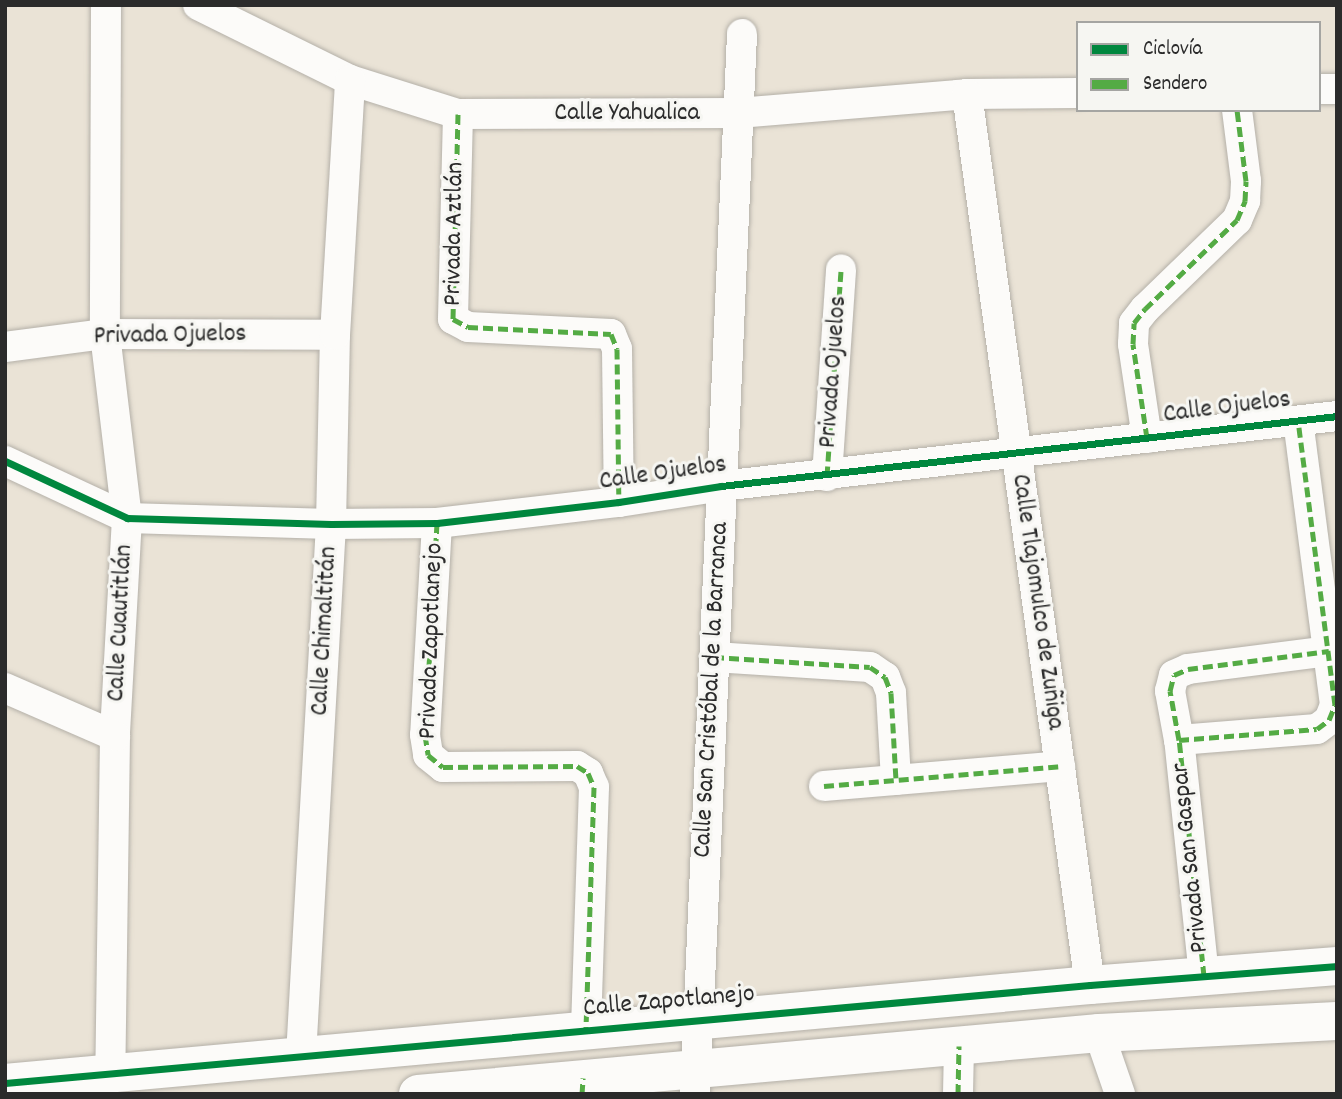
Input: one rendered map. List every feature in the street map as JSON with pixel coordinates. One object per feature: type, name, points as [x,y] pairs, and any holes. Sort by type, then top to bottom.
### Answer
[{"type":"street","name":"Calle Cuautitlán","points":[[106,5],[105,334],[127,518],[115,736],[110,1074]]},
{"type":"street","name":"Calle Yahualica","points":[[198,5],[350,80],[458,114],[738,113],[967,94],[1076,93]]},
{"type":"street","name":"Calle San Cristóbal de la Barranca","points":[[696,1080],[696,1020],[742,34]]},
{"type":"street","name":"Calle Chimaltitán","points":[[301,1056],[331,524],[335,335],[350,80]]},
{"type":"street","name":"Calle Tlajomulco de Zuñiga","points":[[967,94],[1090,985]]},
{"type":"street","points":[[1147,438],[1133,344],[1134,323],[1145,309],[1237,220],[1245,201],[1237,112]]},
{"type":"street","name":"Privada Aztlán","points":[[458,114],[453,319],[467,327],[611,334],[617,349],[619,502]]},
{"type":"street","name":"Privada Ojuelos","points":[[827,476],[841,269]]},
{"type":"street","name":"Privada Ojuelos","points":[[5,347],[105,334],[335,335]]},
{"type":"street","name":"Calle Ojuelos","points":[[5,461],[127,518],[331,524],[437,523],[619,502],[721,486],[1337,416]]},
{"type":"street","name":"Privada San Gaspar","points":[[1179,740],[1317,729],[1329,720],[1335,705],[1298,421]]},
{"type":"street","name":"Privada Zapotlanejo","points":[[437,523],[425,735],[428,755],[443,767],[577,766],[588,773],[594,787],[586,1030]]},
{"type":"street","name":"Privada San Gaspar","points":[[1204,976],[1179,740],[1170,691],[1174,675],[1188,669],[1329,651]]},
{"type":"street","points":[[713,657],[870,667],[885,677],[891,693],[896,780]]},
{"type":"street","points":[[5,688],[115,736]]},
{"type":"street","points":[[824,786],[1060,766]]},
{"type":"street","name":"Calle Zapotlanejo","points":[[5,1083],[1090,985],[1337,966]]},
{"type":"street","points":[[418,1094],[696,1080],[959,1046],[1099,1034],[1337,1021]]},
{"type":"street","points":[[1099,1034],[1120,1094]]},
{"type":"street","points":[[958,1094],[959,1046]]},
{"type":"marked path","points":[[1147,438],[1133,344],[1134,323],[1145,309],[1237,220],[1245,201],[1246,181],[1237,112]]},
{"type":"marked path","points":[[458,114],[453,319],[468,327],[611,334],[617,349],[619,502]]},
{"type":"marked path","points":[[827,476],[841,269]]},
{"type":"marked path","points":[[1179,740],[1317,729],[1329,720],[1335,705],[1298,421]]},
{"type":"marked path","points":[[437,523],[425,735],[428,755],[443,767],[577,766],[588,773],[594,787],[586,1030]]},
{"type":"marked path","points":[[1204,976],[1179,740],[1170,691],[1174,675],[1188,669],[1329,651]]},
{"type":"marked path","points":[[714,657],[870,667],[885,677],[891,693],[896,780]]},
{"type":"marked path","points":[[824,786],[1060,766]]},
{"type":"marked path","points":[[958,1094],[959,1046]]},
{"type":"marked path","points":[[582,1094],[583,1078]]},
{"type":"cycle path","points":[[5,461],[127,518],[331,524],[437,523],[619,502],[721,486],[1337,416]]},
{"type":"cycle path","points":[[5,1083],[1090,985],[1337,966]]}]
